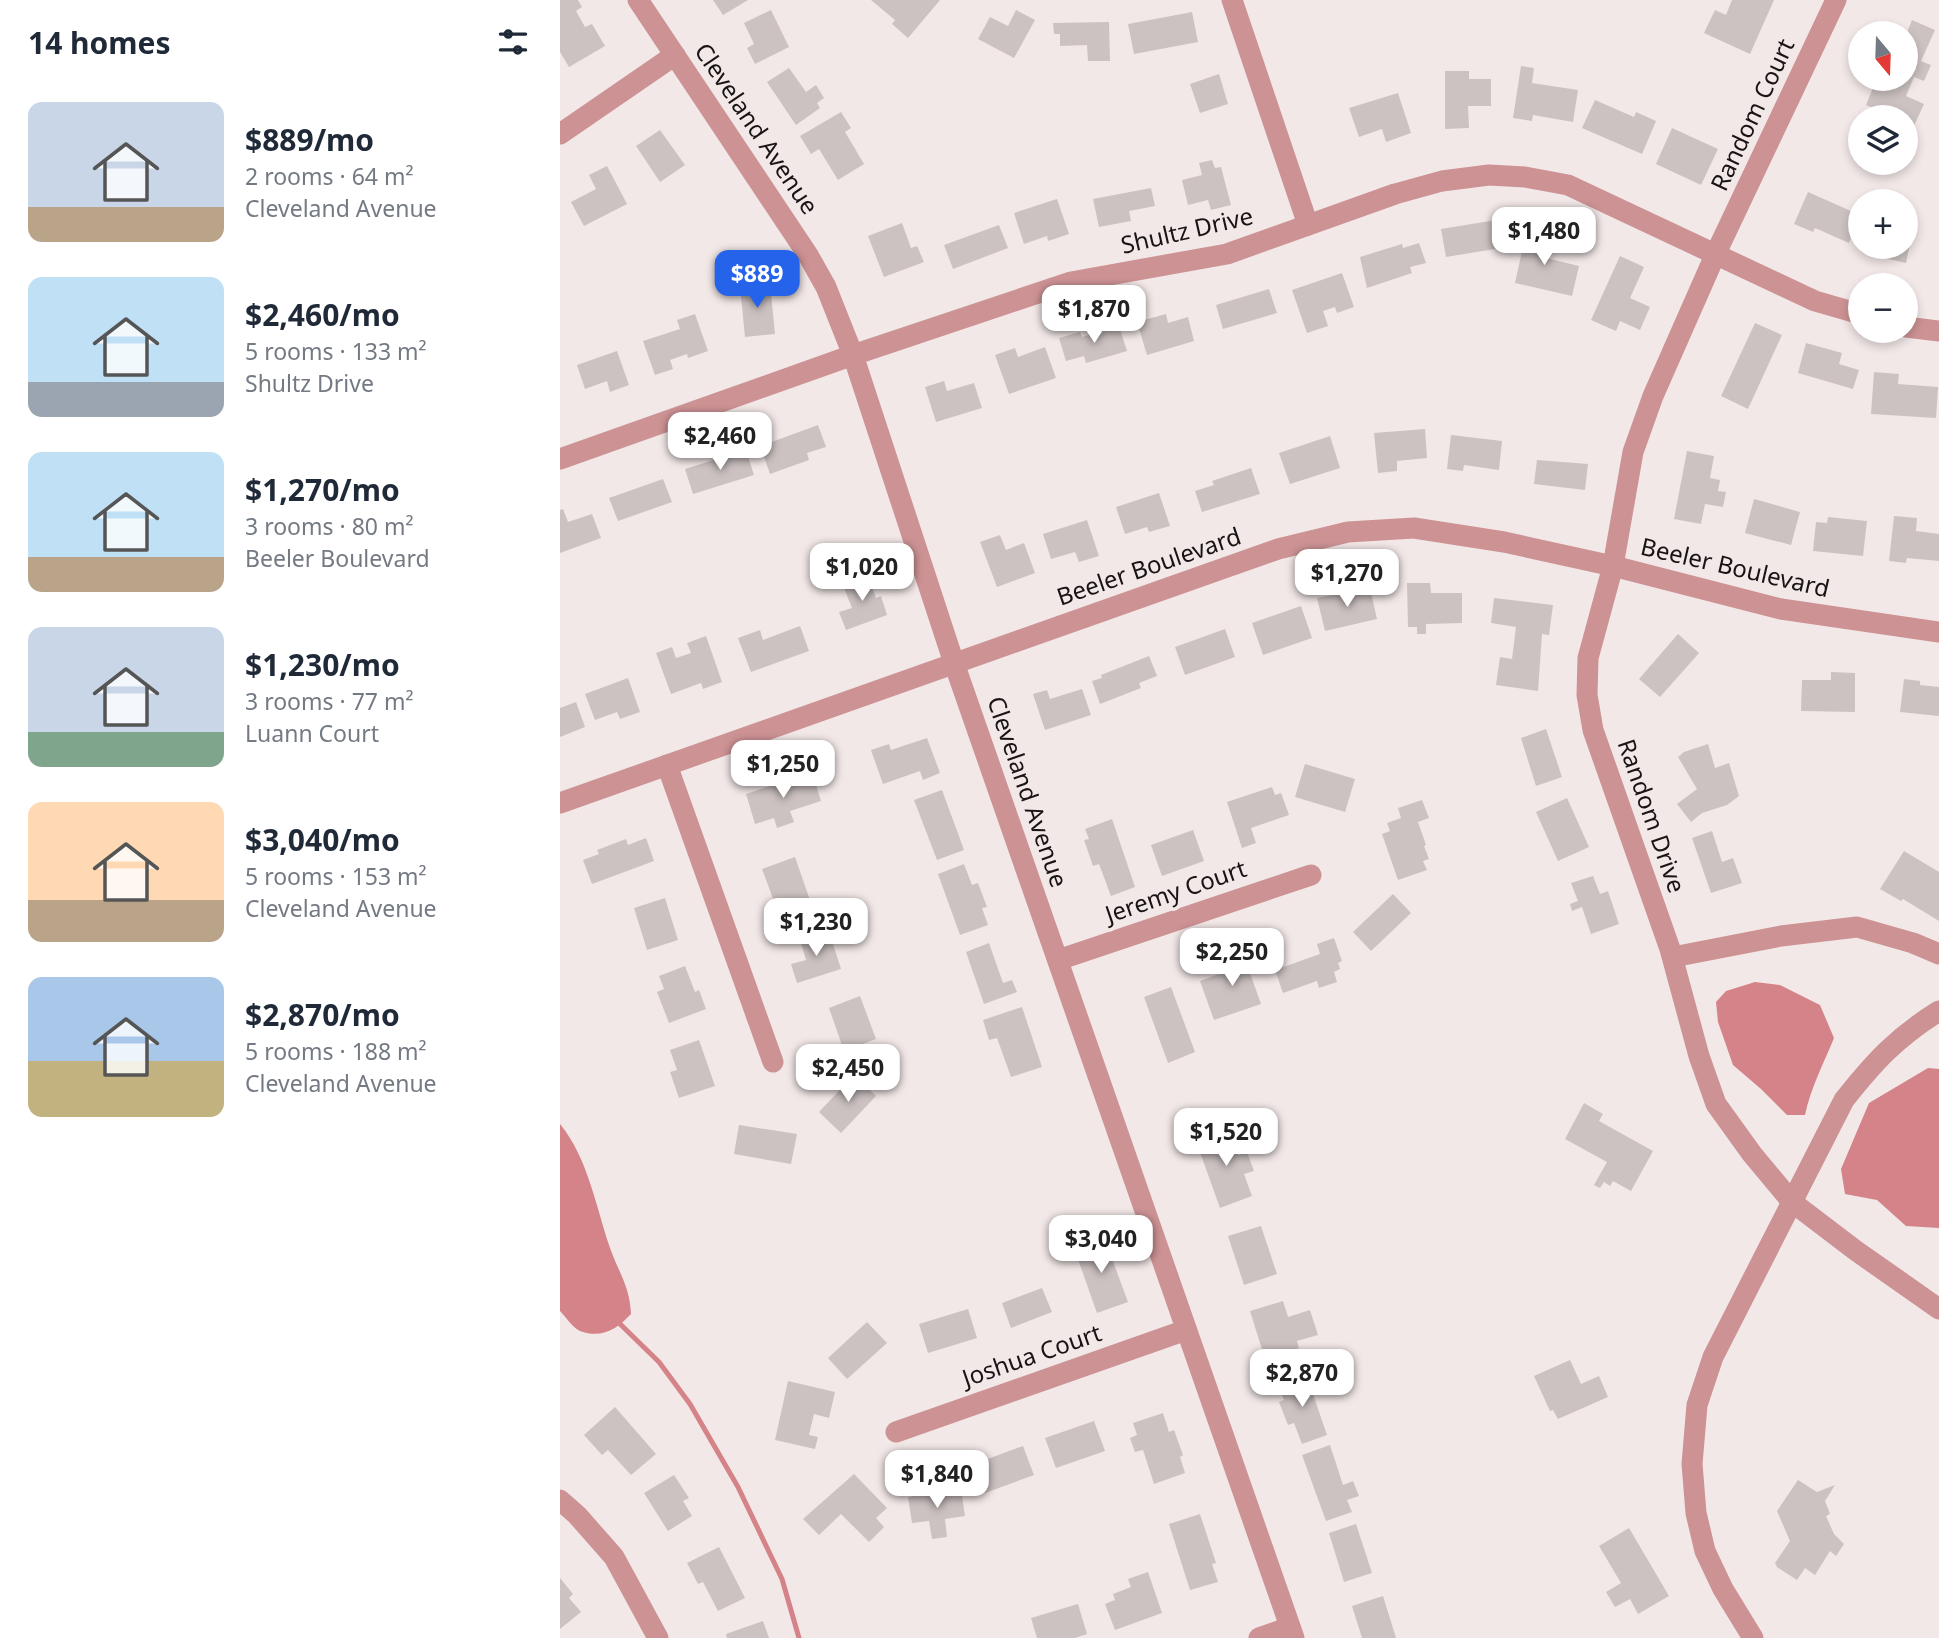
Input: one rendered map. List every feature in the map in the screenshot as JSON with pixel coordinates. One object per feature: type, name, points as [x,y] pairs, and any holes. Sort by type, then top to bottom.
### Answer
[{"type":"street","name":"Cleveland Avenue","points":[[638,0],[808,254],[826,287],[853,355],[954,663],[1292,1632]]},
{"type":"street","points":[[1232,0],[1308,225]]},
{"type":"street","name":"Random Court","points":[[1716,253],[1836,0]]},
{"type":"street","points":[[560,134],[675,55]]},
{"type":"street","name":"Shultz Drive","points":[[560,459],[853,355],[1071,282],[1227,254],[1395,194],[1442,181],[1489,175],[1525,177],[1567,185],[1815,301],[1848,311]]},
{"type":"street","name":"Random Drive","points":[[1716,253],[1653,396],[1633,452],[1613,566],[1588,658],[1587,695],[1593,730],[1673,957],[1699,1056],[1716,1104],[1752,1154],[1792,1202],[1939,1309]]},
{"type":"street","points":[[1918,328],[1939,331]]},
{"type":"street","name":"Beeler Boulevard","points":[[560,803],[1278,549],[1348,532],[1414,528],[1504,542],[1613,566],[1781,610],[1939,632]]},
{"type":"street","points":[[667,765],[773,1062]]},
{"type":"street","name":"Jeremy Court","points":[[1058,960],[1311,874]]},
{"type":"street","points":[[1673,957],[1781,936],[1857,927],[1913,943],[1939,954]]},
{"type":"street","points":[[1753,1638],[1723,1588],[1705,1551],[1696,1513],[1692,1464],[1696,1405],[1713,1357],[1844,1100],[1882,1054],[1910,1029],[1939,1011]]},
{"type":"street","name":"Joshua Court","points":[[896,1432],[1186,1330]]},
{"type":"street","points":[[560,1500],[614,1557],[658,1638]]},
{"type":"street","points":[[1259,1638],[1292,1632]]},
{"type":"shaded area","points":[[1755,982],[1780,985],[1820,1005],[1834,1038],[1814,1085],[1805,1115],[1787,1115],[1733,1065],[1718,1022],[1716,1002],[1726,991]]},
{"type":"shaded area","points":[[1928,1068],[1939,1069],[1939,1228],[1906,1226],[1877,1200],[1845,1194],[1841,1169],[1869,1103]]},
{"type":"shaded area","points":[[560,1124],[578,1152],[629,1296],[631,1314],[615,1328],[602,1333],[580,1331],[560,1311]]},
{"type":"building","points":[[560,0],[578,0],[582,7],[576,11],[585,27],[592,24],[605,46],[569,67],[560,52]]},
{"type":"building","points":[[713,0],[748,0],[723,15]]},
{"type":"building","points":[[871,0],[940,0],[908,38],[892,24],[895,20]]},
{"type":"building","points":[[1732,0],[1774,0],[1750,54],[1704,33],[1715,10],[1726,15]]},
{"type":"building","points":[[771,10],[789,47],[755,64],[747,48],[754,44],[744,23]]},
{"type":"building","points":[[1016,10],[1035,20],[1014,58],[978,39],[990,17],[1008,26]]},
{"type":"building","points":[[1192,12],[1198,42],[1134,54],[1128,24]]},
{"type":"building","points":[[1109,22],[1110,61],[1088,61],[1087,45],[1060,46],[1060,34],[1054,34],[1053,23]]},
{"type":"building","points":[[1918,23],[1935,30],[1921,61],[1931,65],[1924,81],[1918,79]]},
{"type":"building","points":[[1521,66],[1534,68],[1532,83],[1578,90],[1573,122],[1533,115],[1532,121],[1513,118]]},
{"type":"building","points":[[789,68],[806,92],[816,85],[824,98],[817,103],[820,108],[796,125],[767,82]]},
{"type":"building","points":[[1445,71],[1469,71],[1469,79],[1491,79],[1491,106],[1468,106],[1469,128],[1445,129]]},
{"type":"building","points":[[1219,74],[1228,104],[1200,113],[1190,84]]},
{"type":"building","points":[[1872,91],[1908,91],[1906,96],[1924,104],[1918,117],[1918,105],[1866,105]]},
{"type":"building","points":[[1398,93],[1411,133],[1386,142],[1382,129],[1359,137],[1349,108]]},
{"type":"building","points":[[1595,100],[1634,117],[1636,112],[1656,121],[1642,154],[1582,128]]},
{"type":"building","points":[[841,112],[851,128],[845,132],[864,164],[838,180],[819,149],[811,154],[800,136]]},
{"type":"building","points":[[1672,128],[1718,149],[1701,185],[1656,164]]},
{"type":"building","points":[[660,130],[685,165],[660,182],[636,146]]},
{"type":"building","points":[[1212,160],[1215,168],[1221,167],[1231,205],[1211,210],[1208,200],[1188,205],[1182,180],[1202,175],[1199,163]]},
{"type":"building","points":[[607,166],[627,204],[584,226],[571,202],[596,189],[589,175]]},
{"type":"building","points":[[1151,188],[1155,206],[1129,211],[1131,221],[1099,227],[1093,199]]},
{"type":"building","points":[[1808,192],[1848,210],[1848,243],[1815,228],[1813,232],[1794,224]]},
{"type":"building","points":[[1057,199],[1069,234],[1048,241],[1047,236],[1024,244],[1014,213]]},
{"type":"building","points":[[1496,220],[1501,248],[1446,257],[1441,229]]},
{"type":"building","points":[[902,223],[911,248],[917,246],[924,262],[884,277],[868,236]]},
{"type":"building","points":[[999,225],[1008,248],[953,269],[944,245]]},
{"type":"building","points":[[1527,229],[1551,235],[1546,258],[1579,266],[1572,296],[1515,283]]},
{"type":"building","points":[[1419,243],[1426,263],[1410,267],[1412,273],[1367,288],[1360,257],[1402,244],[1403,248]]},
{"type":"building","points":[[1620,256],[1644,267],[1630,298],[1650,307],[1640,330],[1620,321],[1616,331],[1591,320]]},
{"type":"building","points":[[1888,259],[1907,259],[1906,263]]},
{"type":"building","points":[[1342,273],[1354,307],[1337,313],[1335,307],[1323,311],[1328,326],[1307,333],[1292,290]]},
{"type":"building","points":[[770,283],[775,334],[745,337],[740,286]]},
{"type":"building","points":[[1269,289],[1277,313],[1223,329],[1216,305]]},
{"type":"building","points":[[695,314],[708,351],[688,358],[687,354],[670,360],[673,369],[655,375],[643,341],[680,329],[677,320]]},
{"type":"building","points":[[1166,314],[1168,323],[1188,317],[1194,341],[1147,355],[1137,322]]},
{"type":"building","points":[[1755,323],[1782,335],[1748,409],[1721,396]]},
{"type":"building","points":[[1119,326],[1127,351],[1086,363],[1084,356],[1066,361],[1059,338],[1080,332],[1082,337]]},
{"type":"building","points":[[1806,343],[1842,353],[1839,364],[1859,370],[1853,389],[1798,373]]},
{"type":"building","points":[[1045,347],[1056,378],[1009,394],[995,355],[1015,348],[1018,357]]},
{"type":"building","points":[[617,351],[629,385],[610,392],[607,381],[585,389],[577,365]]},
{"type":"building","points":[[1874,372],[1899,374],[1898,384],[1938,387],[1936,418],[1871,414]]},
{"type":"building","points":[[944,381],[947,391],[974,383],[982,408],[936,422],[925,387]]},
{"type":"building","points":[[818,425],[826,447],[807,453],[809,460],[770,474],[762,451],[771,448],[769,443]]},
{"type":"building","points":[[1425,429],[1427,458],[1397,461],[1397,471],[1378,473],[1374,433]]},
{"type":"building","points":[[1451,435],[1502,441],[1499,470],[1464,465],[1463,471],[1447,469]]},
{"type":"building","points":[[1330,436],[1340,468],[1290,484],[1279,453]]},
{"type":"building","points":[[746,450],[754,475],[693,494],[685,469]]},
{"type":"building","points":[[1687,451],[1714,456],[1710,478],[1720,480],[1718,491],[1726,492],[1723,507],[1705,504],[1701,524],[1674,519]]},
{"type":"building","points":[[1537,460],[1588,464],[1585,490],[1534,484]]},
{"type":"building","points":[[1251,468],[1260,494],[1202,512],[1195,491],[1214,485],[1212,481]]},
{"type":"building","points":[[663,479],[672,502],[618,521],[609,498]]},
{"type":"building","points":[[1159,493],[1170,526],[1149,532],[1147,527],[1125,534],[1116,507]]},
{"type":"building","points":[[1754,499],[1800,512],[1791,545],[1745,533]]},
{"type":"building","points":[[563,509],[568,522],[592,514],[601,538],[560,553],[560,510]]},
{"type":"building","points":[[1894,516],[1917,518],[1916,531],[1939,534],[1939,561],[1907,558],[1906,563],[1889,561]]},
{"type":"building","points":[[1828,517],[1867,521],[1863,556],[1813,551],[1816,522],[1827,523]]},
{"type":"building","points":[[1087,520],[1099,556],[1079,562],[1075,552],[1051,559],[1043,534]]},
{"type":"building","points":[[1000,535],[1006,550],[1024,543],[1035,573],[997,587],[980,542]]},
{"type":"building","points":[[867,574],[876,598],[881,596],[887,615],[846,630],[839,612],[852,608],[842,583]]},
{"type":"building","points":[[1407,583],[1430,583],[1431,593],[1462,593],[1462,623],[1426,624],[1426,634],[1417,634],[1417,627],[1408,627]]},
{"type":"building","points":[[1370,588],[1377,619],[1325,631],[1317,598]]},
{"type":"building","points":[[1494,598],[1553,605],[1549,635],[1542,634],[1538,691],[1496,685],[1500,657],[1512,659],[1516,627],[1491,623]]},
{"type":"building","points":[[1301,606],[1312,638],[1263,655],[1252,623]]},
{"type":"building","points":[[800,626],[809,651],[751,672],[738,638],[760,630],[763,640]]},
{"type":"building","points":[[1225,629],[1235,657],[1185,675],[1175,647]]},
{"type":"building","points":[[1678,634],[1699,653],[1660,697],[1639,679]]},
{"type":"building","points":[[706,636],[722,682],[703,689],[701,683],[671,694],[656,653],[672,647],[676,658],[691,653],[687,643]]},
{"type":"building","points":[[1149,656],[1157,676],[1139,683],[1141,688],[1100,704],[1092,681]]},
{"type":"building","points":[[1831,672],[1855,673],[1855,712],[1801,711],[1802,680],[1831,680]]},
{"type":"building","points":[[628,678],[640,712],[620,719],[617,712],[595,720],[585,694]]},
{"type":"building","points":[[1904,679],[1920,681],[1920,685],[1939,687],[1939,716],[1900,712]]},
{"type":"building","points":[[1082,689],[1091,715],[1045,730],[1033,694],[1047,690],[1050,699]]},
{"type":"building","points":[[576,702],[585,727],[560,737],[560,708]]},
{"type":"building","points":[[1546,729],[1562,777],[1536,786],[1521,738]]},
{"type":"building","points":[[927,738],[940,773],[923,780],[920,771],[883,784],[871,750],[889,744],[891,750]]},
{"type":"building","points":[[1708,744],[1715,768],[1729,763],[1739,796],[1727,805],[1702,813],[1691,822],[1677,804],[1697,789],[1678,757],[1684,752]]},
{"type":"building","points":[[1305,764],[1355,779],[1345,812],[1295,797]]},
{"type":"building","points":[[812,772],[821,801],[790,811],[794,822],[777,828],[774,818],[755,824],[746,794]]},
{"type":"building","points":[[1272,787],[1275,795],[1281,793],[1289,815],[1251,828],[1256,843],[1242,848],[1227,802]]},
{"type":"building","points":[[942,790],[964,850],[937,860],[914,800]]},
{"type":"building","points":[[1567,798],[1589,847],[1558,861],[1536,812]]},
{"type":"building","points":[[1422,800],[1429,818],[1418,822],[1429,859],[1423,861],[1427,870],[1398,880],[1382,834],[1390,831],[1387,823],[1401,818],[1398,808]]},
{"type":"building","points":[[1112,819],[1135,887],[1111,896],[1099,864],[1093,866],[1084,840],[1089,839],[1085,829]]},
{"type":"building","points":[[1193,830],[1204,861],[1162,876],[1151,845]]},
{"type":"building","points":[[1712,831],[1722,862],[1733,858],[1742,883],[1711,893],[1692,838]]},
{"type":"building","points":[[646,838],[654,861],[592,884],[583,860],[599,854],[597,850],[626,839],[628,845]]},
{"type":"building","points":[[1904,851],[1939,872],[1939,921],[1903,899],[1901,901],[1880,889]]},
{"type":"building","points":[[795,857],[811,903],[779,915],[762,869]]},
{"type":"building","points":[[964,864],[972,885],[978,883],[987,907],[982,908],[988,925],[960,935],[938,874]]},
{"type":"building","points":[[1593,876],[1600,894],[1608,891],[1619,924],[1591,934],[1582,907],[1572,911],[1570,904],[1578,901],[1571,883]]},
{"type":"building","points":[[1393,894],[1411,913],[1371,951],[1353,932]]},
{"type":"building","points":[[665,898],[678,940],[647,950],[634,908]]},
{"type":"building","points":[[818,930],[822,944],[832,941],[841,969],[797,983],[791,964],[806,960],[799,936]]},
{"type":"building","points":[[1334,938],[1342,961],[1338,963],[1340,969],[1334,972],[1337,982],[1319,988],[1317,981],[1283,993],[1275,970],[1320,954],[1317,944]]},
{"type":"building","points":[[989,943],[1003,983],[1012,980],[1017,992],[984,1004],[966,952]]},
{"type":"building","points":[[1250,952],[1257,970],[1250,973],[1261,1004],[1214,1020],[1200,981],[1227,971],[1223,961]]},
{"type":"building","points":[[685,966],[695,992],[699,990],[706,1009],[669,1023],[657,992],[664,989],[659,976]]},
{"type":"building","points":[[1171,987],[1195,1052],[1168,1063],[1144,997]]},
{"type":"building","points":[[860,996],[876,1039],[844,1051],[829,1008]]},
{"type":"building","points":[[1022,1007],[1042,1067],[1011,1077],[997,1038],[989,1040],[983,1020]]},
{"type":"building","points":[[699,1040],[715,1086],[679,1098],[670,1072],[677,1070],[670,1050]]},
{"type":"building","points":[[854,1075],[876,1096],[841,1133],[819,1112]]},
{"type":"building","points":[[1584,1103],[1603,1114],[1599,1121],[1653,1151],[1631,1191],[1613,1181],[1610,1186],[1604,1182],[1600,1188],[1594,1185],[1607,1162],[1565,1139]]},
{"type":"building","points":[[739,1125],[797,1134],[791,1164],[734,1154]]},
{"type":"building","points":[[1229,1130],[1238,1155],[1247,1152],[1254,1171],[1244,1174],[1252,1196],[1220,1208],[1196,1141]]},
{"type":"building","points":[[1261,1226],[1277,1274],[1244,1285],[1228,1236]]},
{"type":"building","points":[[1104,1237],[1128,1302],[1097,1313],[1074,1248]]},
{"type":"building","points":[[1042,1288],[1052,1312],[1011,1328],[1002,1303]]},
{"type":"building","points":[[1283,1301],[1288,1317],[1310,1310],[1318,1335],[1297,1341],[1299,1348],[1265,1359],[1250,1311]]},
{"type":"building","points":[[968,1309],[977,1338],[928,1353],[919,1324]]},
{"type":"building","points":[[867,1322],[887,1343],[847,1379],[828,1358]]},
{"type":"building","points":[[1570,1360],[1581,1384],[1599,1376],[1608,1397],[1558,1419],[1553,1410],[1550,1411],[1534,1376]]},
{"type":"building","points":[[1306,1374],[1327,1435],[1302,1444],[1294,1423],[1288,1425],[1279,1402],[1284,1400],[1278,1384]]},
{"type":"building","points":[[788,1381],[835,1392],[829,1418],[814,1414],[809,1435],[818,1437],[815,1449],[775,1440]]},
{"type":"building","points":[[615,1407],[656,1454],[631,1475],[608,1450],[602,1455],[584,1435]]},
{"type":"building","points":[[1163,1413],[1169,1432],[1174,1430],[1183,1455],[1180,1457],[1185,1473],[1154,1484],[1143,1450],[1135,1452],[1130,1438],[1137,1435],[1133,1423]]},
{"type":"building","points":[[1094,1421],[1105,1451],[1056,1468],[1045,1438]]},
{"type":"building","points":[[1330,1445],[1343,1485],[1353,1481],[1359,1496],[1347,1500],[1352,1512],[1326,1521],[1302,1455]]},
{"type":"building","points":[[1023,1446],[1034,1475],[985,1493],[974,1464]]},
{"type":"building","points":[[854,1474],[887,1508],[876,1518],[884,1527],[869,1542],[841,1514],[819,1535],[803,1519]]},
{"type":"building","points":[[674,1475],[689,1498],[683,1501],[692,1516],[668,1531],[644,1493]]},
{"type":"building","points":[[1798,1480],[1817,1492],[1835,1485],[1825,1501],[1830,1514],[1826,1516],[1834,1534],[1844,1544],[1836,1556],[1830,1551],[1815,1575],[1805,1568],[1797,1580],[1775,1563],[1790,1541],[1777,1511]]},
{"type":"building","points":[[961,1489],[965,1516],[945,1519],[947,1537],[932,1539],[929,1521],[912,1523],[908,1497]]},
{"type":"building","points":[[1200,1514],[1216,1563],[1212,1564],[1218,1582],[1190,1590],[1169,1524]]},
{"type":"building","points":[[1356,1524],[1372,1573],[1344,1582],[1329,1533]]},
{"type":"building","points":[[1629,1528],[1669,1596],[1638,1614],[1630,1599],[1615,1607],[1606,1592],[1621,1583],[1599,1546]]},
{"type":"building","points":[[719,1547],[745,1598],[718,1611],[703,1582],[698,1584],[687,1563]]},
{"type":"building","points":[[1148,1572],[1162,1613],[1115,1630],[1105,1604],[1115,1600],[1113,1594],[1131,1587],[1128,1579]]},
{"type":"building","points":[[560,1578],[573,1594],[569,1598],[581,1612],[560,1629]]},
{"type":"building","points":[[1383,1596],[1396,1638],[1362,1638],[1352,1606]]},
{"type":"building","points":[[1078,1604],[1087,1634],[1075,1638],[1037,1638],[1031,1618]]},
{"type":"building","points":[[763,1621],[769,1638],[727,1638],[726,1634]]},
{"type":"waterway","points":[[616,1320],[659,1362],[690,1404],[738,1487],[782,1579],[799,1638]]}]
